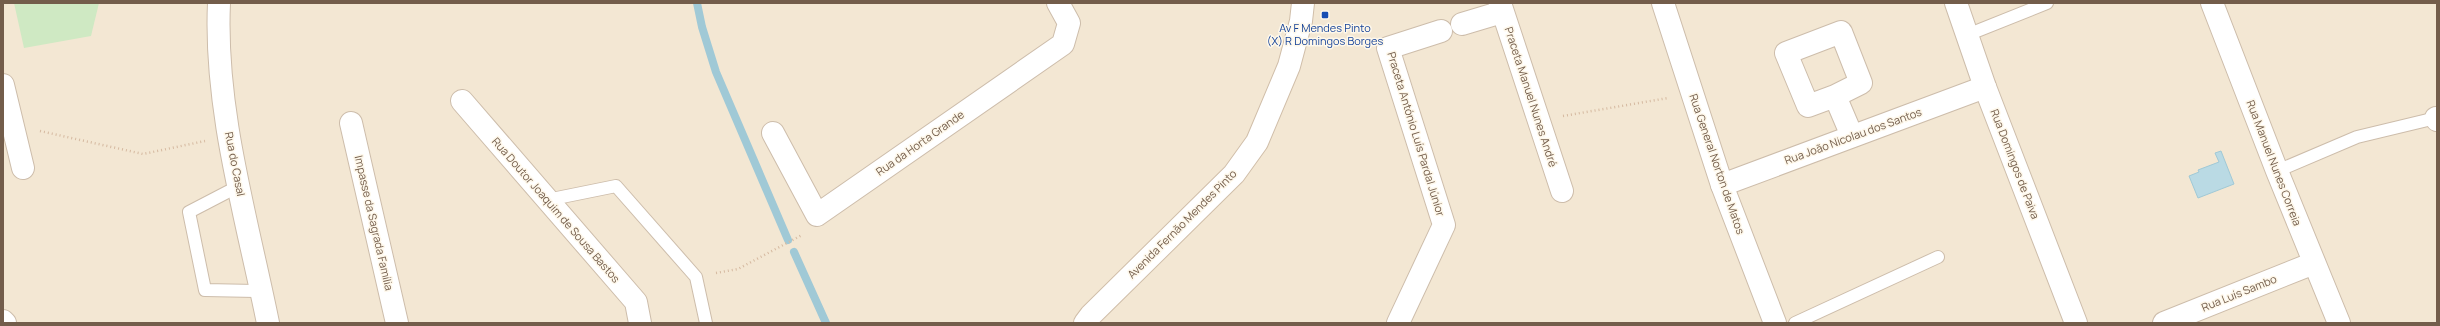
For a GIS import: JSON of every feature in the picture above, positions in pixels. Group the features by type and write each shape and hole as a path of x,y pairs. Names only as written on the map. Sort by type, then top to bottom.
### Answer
{"street":[{"name":"Rua do Casal","path":"220,3 218,36 229,136 268,323"},
{"name":"Rua da Horta Grande","path":"773,133 817,215 1063,44 1069,23 1058,3"},
{"name":"Avenida Fernão Mendes Pinto","path":"1085,323 1091,315 1234,174 1257,142 1289,66 1301,20 1303,3"},
{"name":"Rua General Norton de Matos","path":"1663,3 1722,185 1775,323"},
{"name":"Rua Domingos de Paiva","path":"1956,3 1985,86 2076,323"},
{"name":"Rua Manuel Nunes Correia","path":"2212,3 2277,171 2339,323"},
{"path":"1462,24 1501,7"},
{"name":"Praceta Manuel Nunes André","path":"1501,7 1562,191"},
{"name":"Praceta António Luís Pardal Júnior","path":"1398,323 1444,225 1388,48 1441,31"},
{"path":"3,85 23,168"},
{"name":"Rua João Nicolau dos Santos","path":"1722,185 1985,86"},
{"path":"1836,96 1852,136"},
{"name":"Rua Doutor Joaquim de Sousa Bastos","path":"462,101 636,302 640,323"},
{"name":"Impasse da Sagrada Família","path":"352,123 398,323"},
{"name":"Rua Luís Sambo","path":"2164,323 2314,263"}],"lane":[{"path":"1967,35 2047,3"},
{"path":"2277,171 2357,137 2437,119"},
{"path":"239,186 189,212 205,290 262,291"},
{"path":"548,200 616,186 696,277 706,323"},
{"path":"1795,323 1938,257"}],"path":[{"path":"1539,120 1692,93"},
{"path":"12,124 143,154 229,136"},
{"path":"738,269 802,236"}],"shaded area":[{"path":"3,3 2437,3 2437,323 3,323"}],"green space":[{"path":"14,3 99,3 91,36 24,48"}],"water":[{"path":"2221,151 2234,184 2198,198 2189,176 2199,172 2198,170 2219,162 2215,153"}],"waterway":[{"path":"697,3 702,27 716,72 788,240"},
{"path":"794,252 826,323"}],"place":[{"name":"Av F Mendes Pinto (X) R Domingos Borges","path":"1325,15"}]}
